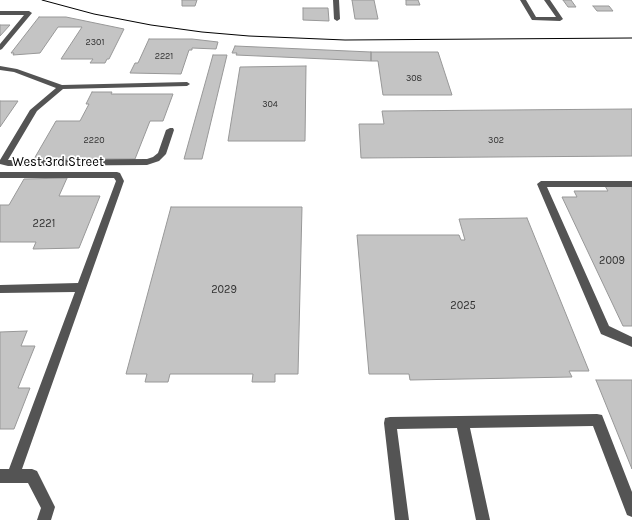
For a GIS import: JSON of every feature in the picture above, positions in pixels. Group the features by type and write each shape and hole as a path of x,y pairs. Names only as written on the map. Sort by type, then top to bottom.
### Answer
{"street":[{"path":"336,0 337,19"},
{"path":"523,0 534,19 560,18 547,0"},
{"path":"0,13 29,13 0,48"},
{"path":"0,68 15,70 61,87 187,84"},
{"path":"61,87 34,110 3,162 147,162 156,159 162,154 170,130"},
{"name":"West 3rd Street","path":"0,175 117,175 120,181 82,287"},
{"path":"632,184 541,184 605,330 632,342"},
{"path":"0,289 82,287 6,476 32,476 48,507 44,520"},
{"path":"402,520 390,424 597,420 632,510"},
{"path":"462,423 483,520"}],"building":[{"path":"182,0 197,0 195,6 182,6"},
{"path":"352,0 374,0 378,19 355,19"},
{"path":"406,0 418,0 420,5 406,5"},
{"path":"563,0 571,0 576,7 568,7"},
{"path":"593,6 609,6 613,11 597,11"},
{"path":"303,8 328,8 329,21 303,20"},
{"path":"39,17 66,17 124,29 109,59 107,59 105,63 90,63 93,59 61,59 82,27 58,27 40,53 13,55 14,53 11,53"},
{"path":"0,25 10,25 0,36"},
{"path":"149,39 192,39 218,42 216,49 192,48 192,50 189,50 181,74 130,73 135,63 138,63"},
{"path":"235,46 371,52 371,61 236,55 237,53 232,53"},
{"path":"371,52 438,52 452,95 383,95 378,61 371,61"},
{"path":"213,55 227,55 202,159 184,159"},
{"path":"306,66 305,141 228,141 240,67"},
{"path":"92,92 112,92 111,94 173,94 163,121 150,121 135,159 34,159 56,121 80,121 89,104 86,104"},
{"path":"0,101 18,101 0,127"},
{"path":"632,109 632,156 361,158 359,124 384,124 382,111"},
{"path":"67,178 59,196 100,196 79,248 33,249 36,242 0,242 0,205 9,205 24,179"},
{"path":"605,186 632,186 632,326 623,326 562,197 577,197 574,191 608,191"},
{"path":"171,207 302,207 298,374 275,374 275,382 252,382 253,374 170,374 168,382 145,382 147,374 126,374"},
{"path":"527,218 589,371 569,371 572,377 410,380 409,374 369,374 357,235 459,235 461,240 465,240 459,219"},
{"path":"27,331 21,346 35,346 18,388 30,388 14,429 0,429 0,332"},
{"path":"596,380 632,380 632,469"}],"tram line":[{"path":"42,0 94,14 151,25 202,32 249,36 345,40 632,38"}]}
